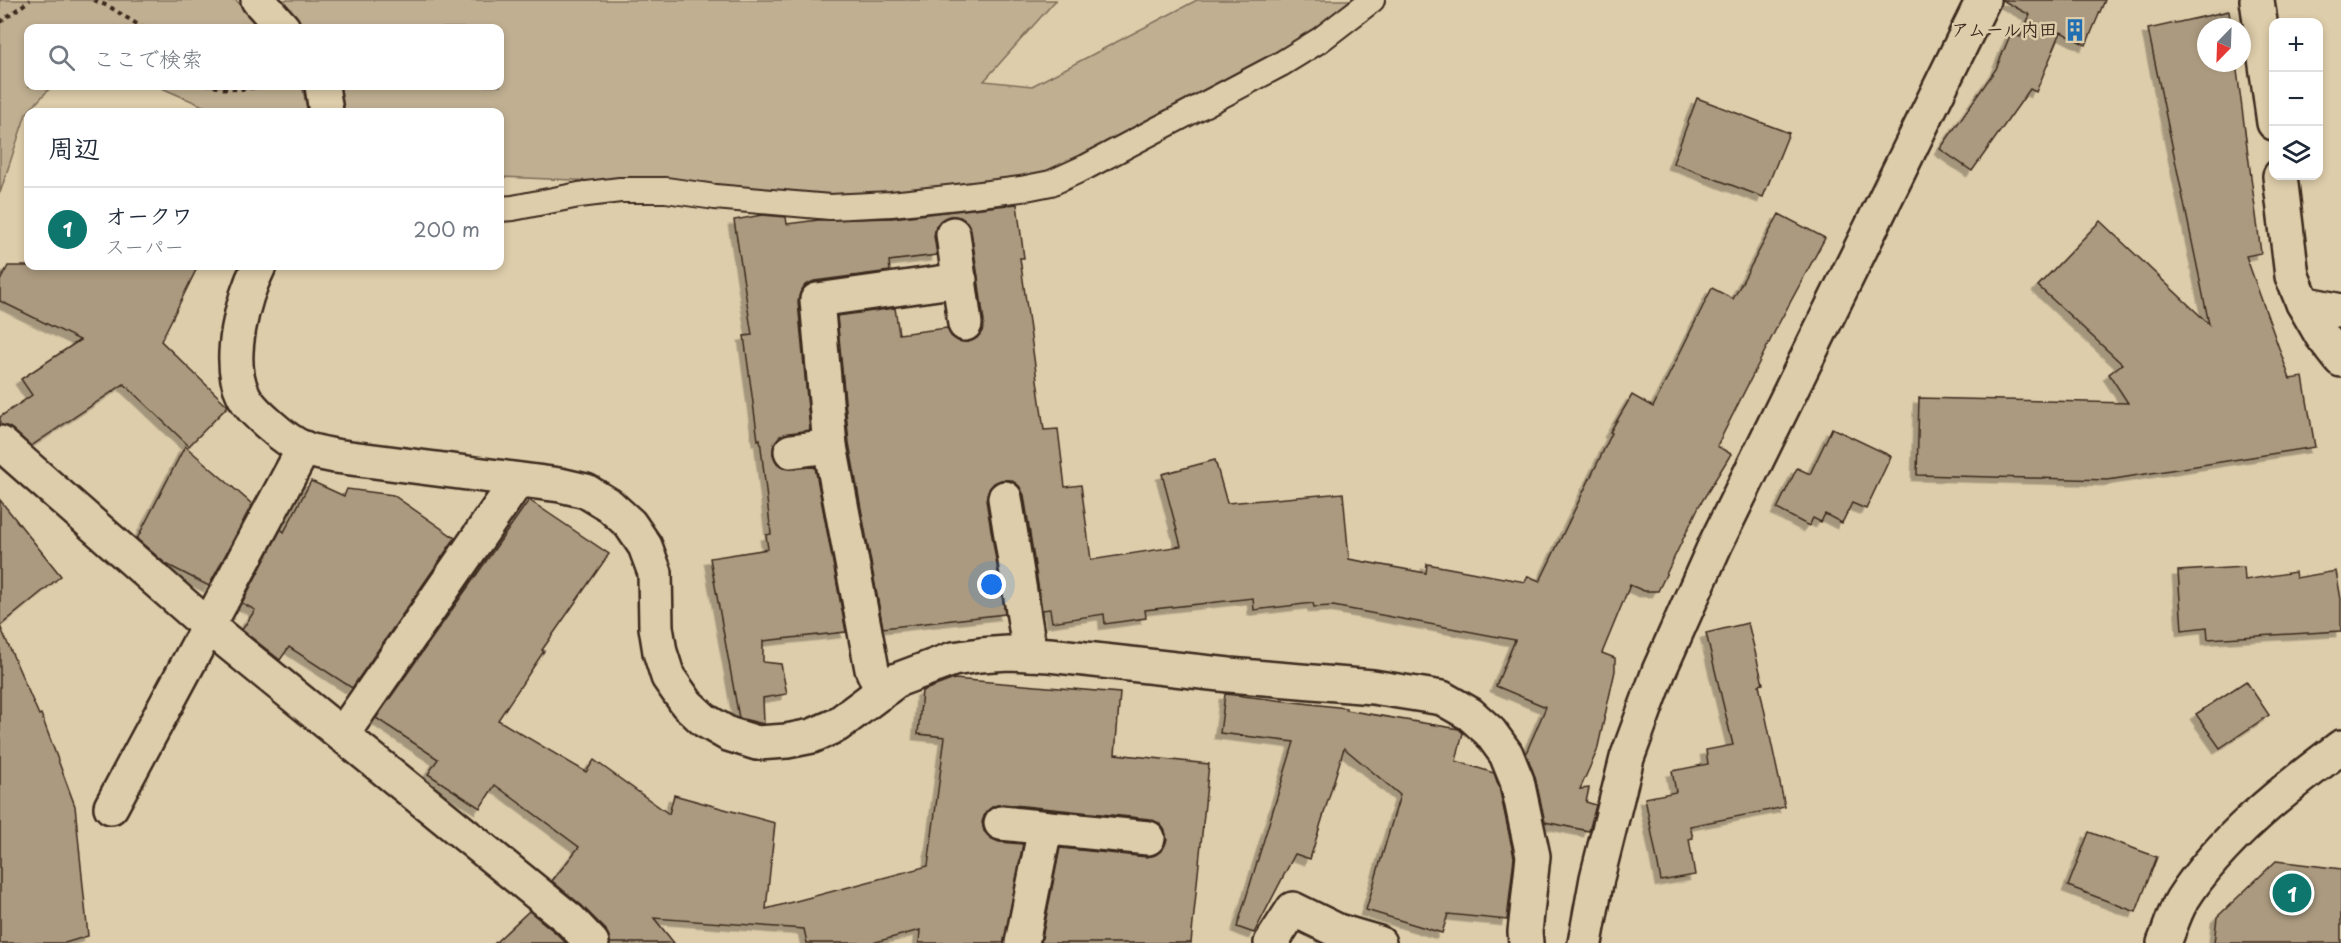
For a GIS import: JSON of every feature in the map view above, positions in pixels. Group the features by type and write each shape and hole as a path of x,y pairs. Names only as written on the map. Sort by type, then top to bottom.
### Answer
{"street":[{"path":"258,0 279,24"},
{"path":"1585,943 1597,878 1627,758 1659,671 1716,543 1983,0"},
{"path":"2257,0 2269,87"},
{"path":"323,90 325,108"},
{"path":"2280,180 2292,276 2303,303 2322,336 2341,360"},
{"path":"953,234 965,324"},
{"path":"258,270 239,325 235,360 242,393 258,415 279,433 304,448 335,456 586,491 609,504 630,524 645,546 655,573 656,627 660,652 668,677 687,704 704,720 728,734 757,743 787,741 812,736 837,725 897,680 953,659 980,655 1030,654 1229,675 1373,687 1442,698 1470,714 1490,732 1506,754 1517,781 1533,856 1525,932 1526,943"},
{"path":"882,692 872,669 830,446 817,300 960,280"},
{"path":"2303,303 2341,310"},
{"path":"0,443 208,626 569,919 592,943"},
{"path":"791,451 830,446"},
{"path":"111,807 304,448"},
{"path":"342,735 518,480"},
{"path":"1005,498 1030,654"},
{"path":"2164,943 2181,902 2211,860 2303,775 2341,747"},
{"path":"1001,823 1148,838"},
{"path":"1022,943 1045,828"},
{"path":"1271,943 1293,909 1338,931 1379,943"}],"lane":[{"path":"504,209 620,190 666,189 830,207 968,196 1051,183 1086,167 1281,64 1320,40 1372,0"}],"path":[{"path":"0,22 30,0"},
{"path":"94,0 137,24"}],"shaded area":[{"path":"0,0 236,0 257,24 24,24 24,90 48,90 32,108 24,108 24,120 0,193"},
{"path":"281,0 1056,0 984,81 1032,86 1197,0 1356,0 1249,73 1041,177 863,196 763,193 705,182 656,179 597,181 504,177 504,108 344,108 340,90 504,90 504,24 302,24"},
{"path":"166,90 303,90 307,108 208,108"}],"building":[{"path":"2002,0 2105,0 2086,45 2061,32 2036,92 2030,89 1972,171 1940,149 1996,69 2011,33 2020,37 2030,15"},
{"path":"2229,11 2230,18 2198,18"},
{"path":"2197,18 2197,72 2237,72 2261,253 2246,256 2290,379 2303,377 2315,447 2108,480 1917,475 1919,398 2128,403 2109,374 2122,364 2038,286 2100,221 2209,324 2148,29"},
{"path":"1697,98 1789,133 1763,197 1673,163"},
{"path":"1017,204 1024,258 1020,258 1044,430 1058,429 1065,487 1081,485 1091,560 1181,546 1162,474 1215,460 1227,503 1343,493 1349,559 1426,573 1427,564 1525,582 1528,576 1540,581 1612,433 1610,432 1632,395 1653,407 1712,288 1733,299 1779,214 1825,238 1717,446 1731,454 1699,506 1658,591 1644,591 1630,585 1602,653 1615,658 1615,671 1597,751 1580,789 1589,788 1586,802 1596,805 1589,831 1545,822 1535,777 1526,753 1546,707 1496,686 1515,640 1333,606 1314,607 1313,603 1254,610 1253,598 1145,610 1146,618 1105,624 1104,614 1052,622 1050,609 1042,610 1024,495 1019,486 1011,480 994,483 988,491 986,500 1005,614 883,628 849,443 837,316 895,308 899,334 947,328 951,336 958,341 968,342 977,338 984,322 978,277 971,231 967,222 960,217 950,216 941,220 936,226 934,236 937,255 889,261 890,271 814,281 805,285 800,293 798,302 810,430 780,436 774,444 773,454 777,463 784,468 815,467 846,632 763,641 763,662 781,664 787,694 763,698 764,724 739,718 710,558 768,549 766,535 771,534 760,439 758,440 744,336 752,335 734,220 762,215 786,217 787,224 818,220 892,218"},
{"path":"8,266 24,266 24,270 196,270 161,341 228,406 189,446 124,384 31,446 12,429 0,425 0,417 32,395 21,379 80,340 0,301 0,281"},
{"path":"1832,428 1891,456 1866,509 1852,503 1842,523 1825,514 1821,522 1813,518 1809,526 1777,509 1797,468 1810,474"},
{"path":"185,446 252,504 209,586 166,564 137,539"},
{"path":"311,481 344,496 347,489 393,495 455,538 352,688 289,647 280,660 242,630 255,610 242,603 281,529 284,532"},
{"path":"0,500 61,576 0,626"},
{"path":"529,500 609,554 542,650 544,651 498,720 586,772 594,760 669,814 674,795 775,823 766,909 928,866 945,737 918,734 922,691 954,679 1120,693 1115,754 1209,764 1191,943 1041,943 1060,848 1147,857 1163,849 1167,840 1165,831 1159,823 1150,819 1003,804 994,806 986,812 982,822 984,831 991,838 999,842 1023,844 1004,943 919,943 920,930 872,943 807,943 804,929 654,918 674,943 610,943 606,930 552,881 579,847 495,785 480,808 428,774 438,759 376,718"},
{"path":"2244,567 2245,580 2295,572 2296,578 2336,571 2341,599 2341,631 2208,639 2207,627 2182,630 2178,571"},
{"path":"1748,623 1763,684 1759,685 1785,807 1690,826 1693,838 1689,839 1695,875 1661,881 1645,798 1676,792 1672,771 1708,764 1706,750 1733,745 1706,633"},
{"path":"0,626 39,715 41,714 75,806 88,936 65,943 0,943"},
{"path":"2246,681 2269,715 2220,748 2196,714"},
{"path":"1225,694 1346,708 1346,710 1459,729 1463,733 1456,761 1494,773 1499,787 1514,857 1507,920 1448,914 1442,933 1366,910 1400,795 1344,748 1310,859 1295,854 1254,933 1237,927 1294,742 1220,733"},
{"path":"2089,832 2157,857 2136,912 2068,886"},
{"path":"2276,861 2341,869 2341,943 2214,943 2217,917"},
{"path":"529,911 556,933 566,943 495,943"}],"place":[{"name":"アムール内田","path":"2075,30"},
{"name":"オークワ","path":"2292,893"}]}
